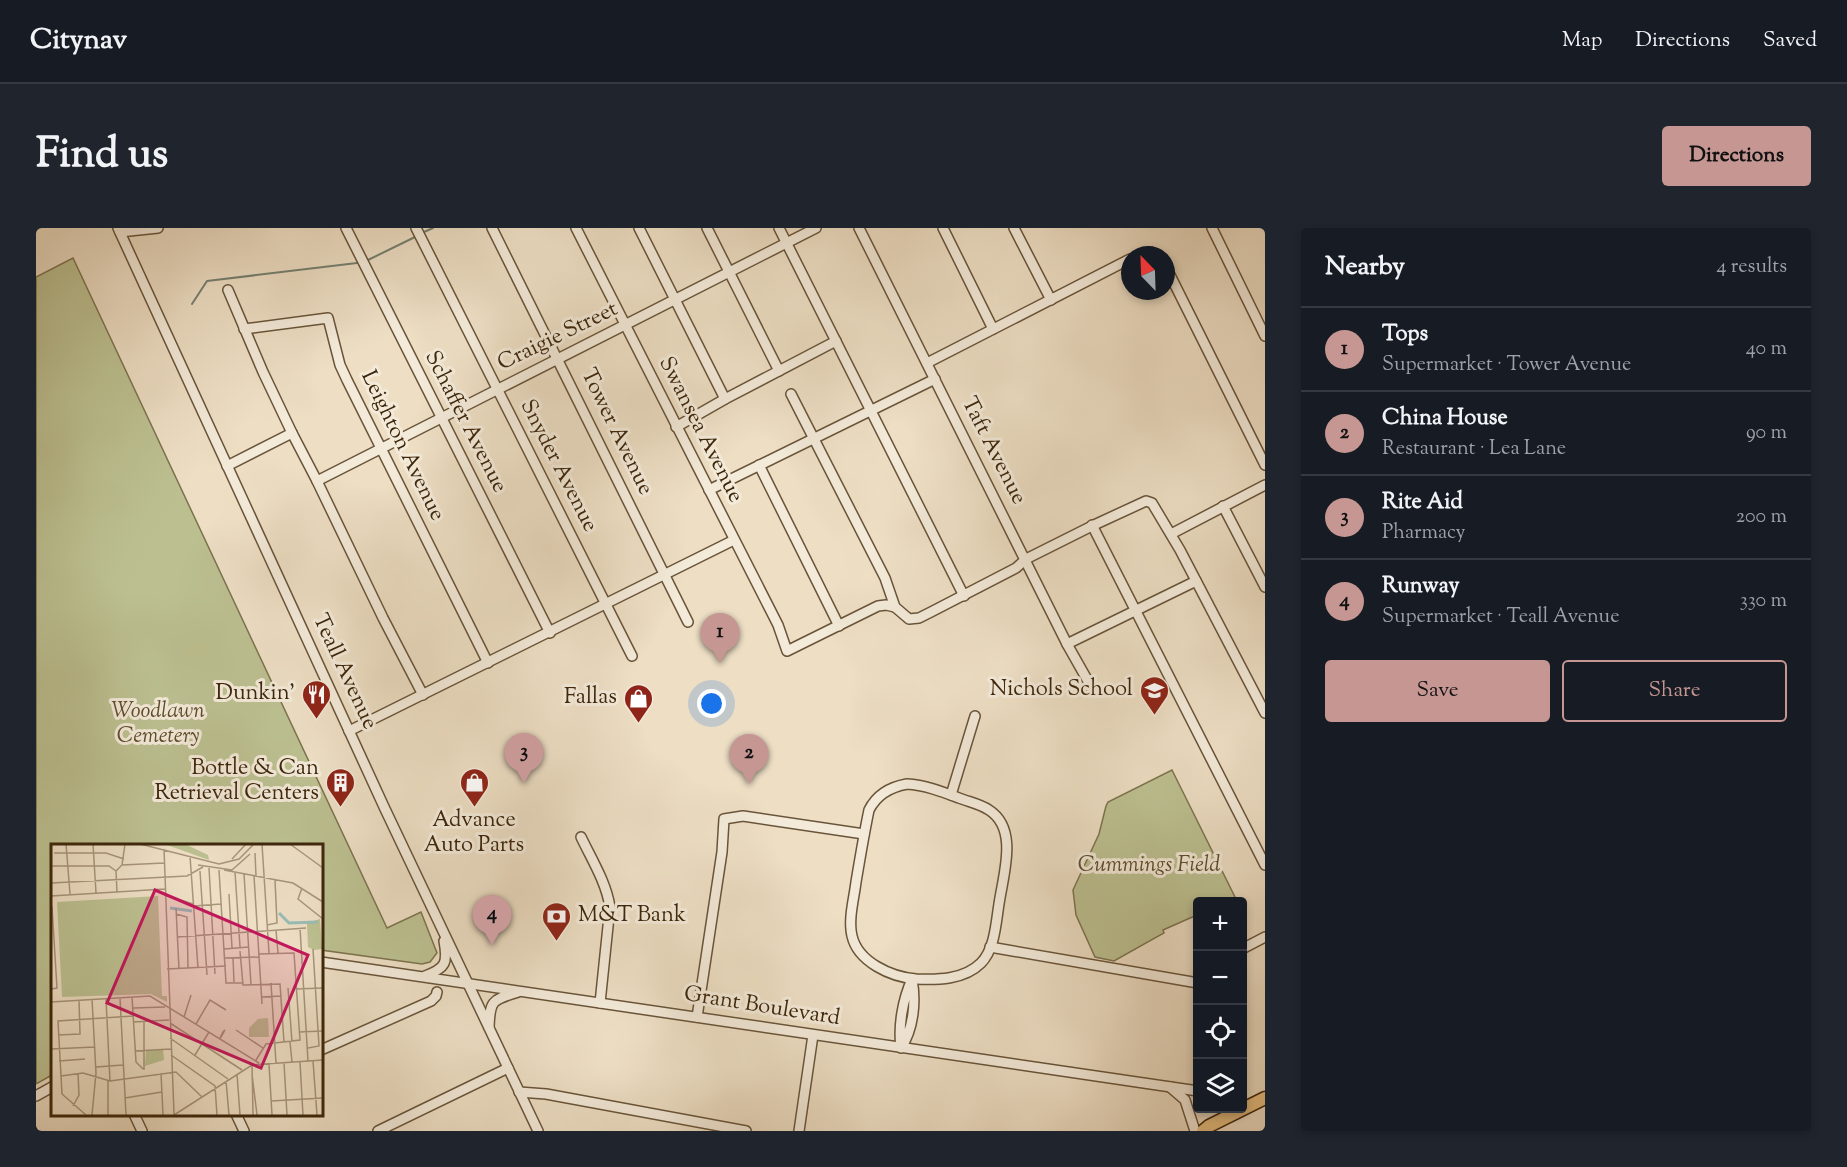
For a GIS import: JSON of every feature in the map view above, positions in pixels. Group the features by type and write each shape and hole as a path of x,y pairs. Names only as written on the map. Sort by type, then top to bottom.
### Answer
{"main road":[{"path":"1247,1102 1265,1098"},
{"path":"1203,1131 1230,1113"}],"street":[{"path":"119,230 158,228"},
{"name":"Schaffer Avenue","path":"346,228 550,633"},
{"name":"Snyder Avenue","path":"416,228 632,656"},
{"name":"Tower Avenue","path":"492,228 688,622"},
{"name":"Swansea Avenue","path":"576,228 777,625 787,651 839,626"},
{"path":"639,228 725,399"},
{"path":"707,228 779,371"},
{"path":"779,228 964,596"},
{"name":"Craigie Street","path":"317,481 816,228"},
{"name":"Taft Avenue","path":"859,228 1067,644 1093,690"},
{"path":"943,228 993,329"},
{"path":"1014,228 1051,300"},
{"path":"1212,228 1265,336"},
{"name":"Teall Avenue","path":"119,230 349,731 538,1131"},
{"path":"927,363 1121,264"},
{"path":"1175,285 1265,465"},
{"path":"228,290 262,372 423,695"},
{"name":"Leighton Avenue","path":"244,329 328,318 340,365 488,663"},
{"path":"676,427 836,341"},
{"path":"709,490 935,379"},
{"path":"791,394 885,578 895,607"},
{"path":"227,466 292,433"},
{"path":"759,465 839,626 878,606 886,605 895,607 909,619 919,618 987,584 1016,568 1026,559 1092,525 1144,501 1152,503 1171,534 1264,710"},
{"path":"1171,534 1265,485"},
{"path":"1223,506 1265,587"},
{"path":"1092,525 1265,865"},
{"path":"349,731 734,540"},
{"path":"1067,644 1196,581"},
{"path":"951,795 975,716"},
{"path":"907,784 916,784 951,795 989,810 1000,822 1006,837 1000,893 990,947 981,963 957,976 940,979 912,979 895,975 871,963 859,951 852,935 852,906 869,810 882,793 907,784"},
{"path":"697,1017 722,852 724,819 743,816 864,834"},
{"path":"581,837 604,882 610,907 600,1003"},
{"path":"423,976 440,970 444,965 446,955 442,930"},
{"path":"1247,946 1265,937"},
{"path":"990,947 1193,982"},
{"name":"Grant Boulevard","path":"322,962 1193,1090"},
{"path":"901,1048 909,1037 915,996 912,979"},
{"path":"322,1050 431,1001 437,992"},
{"path":"489,1029 489,1015 494,1002 522,992"},
{"path":"799,1131 813,1035"},
{"path":"378,1131 508,1068"},
{"path":"1170,1087 1185,1100 1195,1131"},
{"path":"36,1096 51,1088"},
{"path":"519,1092 546,1094 746,1131"},
{"path":"1190,1111 1193,1102"},
{"path":"135,1116 142,1131"},
{"path":"237,1116 244,1131"}],"green space":[{"name":"Woodlawn Cemetery","path":"73,258 387,928 421,912 437,953 430,962 422,964 322,950 322,844 51,844 51,1076 36,1084 36,277"},
{"name":"Cummings Field","path":"1172,770 1235,897 1193,897 1193,917 1163,930 1164,933 1114,961 1095,957 1076,915 1073,890 1099,834 1108,802"}],"waterway":[{"path":"424,232 433,228"},
{"path":"368,260 415,237"},
{"path":"192,304 207,281 357,263"}],"place":[{"name":"Tops","path":"720,663"},
{"name":"Nichols School","path":"1154,716"},
{"name":"Dunkin'","path":"316,720"},
{"name":"Fallas","path":"638,724"},
{"name":"Rite Aid","path":"524,783"},
{"name":"China House","path":"749,784"},
{"name":"Bottle & Can Retrieval Centers","path":"340,808"},
{"name":"Advance Auto Parts","path":"474,808"},
{"name":"M&T Bank","path":"557,942"},
{"name":"Runway","path":"492,945"}]}
